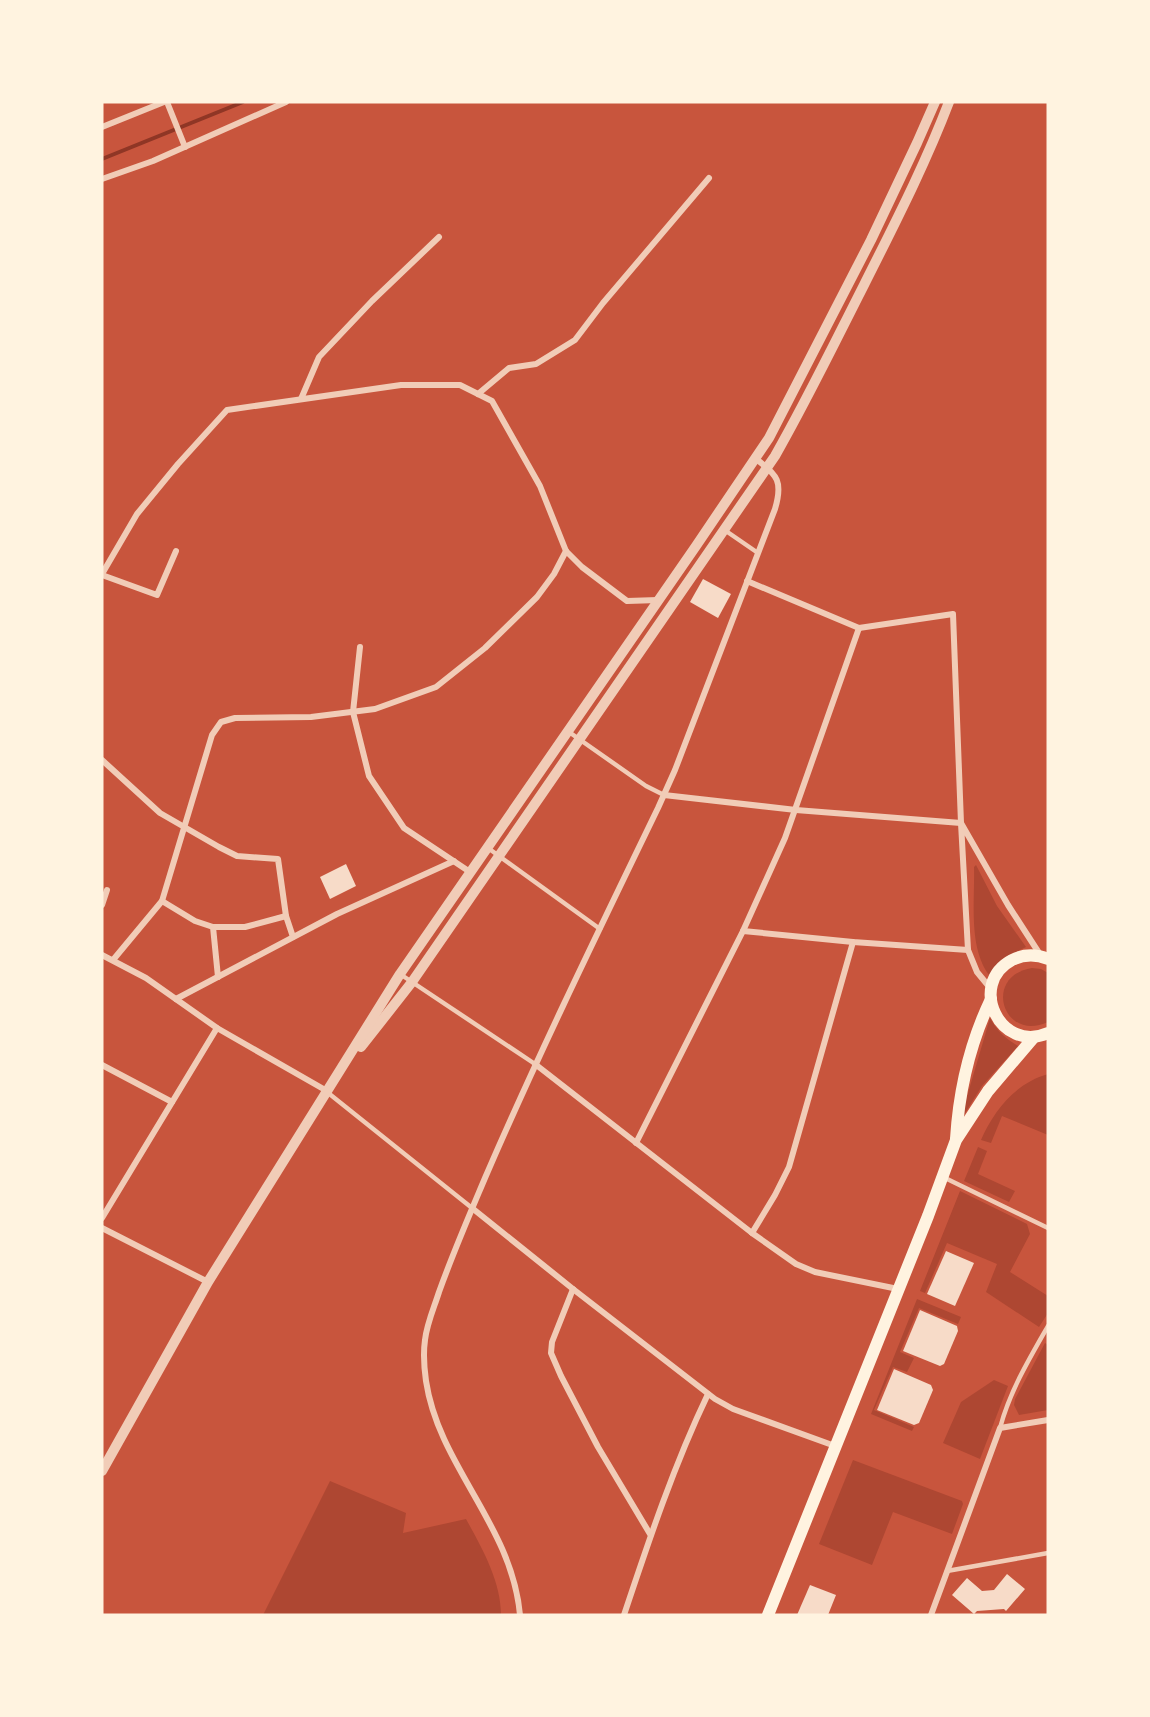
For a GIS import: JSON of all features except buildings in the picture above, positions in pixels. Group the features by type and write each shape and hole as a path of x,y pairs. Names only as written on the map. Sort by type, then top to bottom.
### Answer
{"main road":[{"path":"768,1615 943,1177 956,1140 961,1095 969,1058 993,983 998,972 1018,957 1029,955 1046,958"},
{"path":"991,994 992,1007 1003,1026 1023,1036 1043,1036"},
{"path":"956,1140 988,1091 1043,1036"}],"street":[{"path":"102,178 153,161 286,102"},
{"path":"102,1472 208,1282 400,974 756,459 852,279 935,102"},
{"path":"345,1065 412,982 768,468 795,422 883,247 927,155 949,102"},
{"path":"102,127 166,103 185,147"},
{"path":"478,394 509,368 536,364 575,340 603,303 709,178"},
{"path":"301,399 319,357 372,301 439,237"},
{"path":"176,551 158,595 102,574 137,514 227,410 401,385 460,385 492,401 540,486 566,552 627,601 659,600"},
{"path":"520,1615 514,1580 502,1548 436,1420 428,1392 423,1359 425,1338 472,1208 535,1064 664,795 775,509 779,494 777,479 756,459"},
{"path":"113,960 162,901 212,735 221,722 235,718 311,717 375,709 436,687 485,648 537,597 554,574 566,552"},
{"path":"747,581 859,628 953,614 968,950 977,972 991,994"},
{"path":"636,1143 743,931 785,838 859,628"},
{"path":"360,647 353,712 369,776 404,828 470,872"},
{"path":"102,760 160,813 219,847 237,856 278,859 286,916 293,937"},
{"path":"664,795 796,810 961,823"},
{"path":"961,823 1003,897 1046,958"},
{"path":"176,999 337,915 454,861"},
{"path":"102,905 107,890"},
{"path":"162,901 195,921 213,927 245,927 286,916"},
{"path":"213,927 218,977"},
{"path":"743,931 968,950"},
{"path":"752,1233 789,1167 854,942"},
{"path":"102,955 146,978 217,1028 327,1092"},
{"path":"102,1218 217,1028"},
{"path":"535,1064 786,1257 806,1268 825,1274 899,1290"},
{"path":"102,1065 172,1102"},
{"path":"472,1208 708,1394 734,1409 835,1446"},
{"path":"102,1228 208,1282"},
{"path":"573,1289 552,1342 552,1358 598,1447 650,1534"},
{"path":"624,1615 650,1534 684,1445 708,1394"},
{"path":"931,1615 1000,1428 1048,1420"}],"lane":[{"path":"725,530 758,553"},
{"path":"568,731 646,786 664,795"},
{"path":"487,848 600,929"},
{"path":"400,974 535,1064"},
{"path":"327,1092 472,1208"},
{"path":"943,1177 1048,1228"},
{"path":"1000,1428 1014,1386 1048,1326"},
{"path":"947,1571 1048,1553"}],"shaded area":[{"path":"976,865 997,906 1026,947 1004,958 989,975 982,964 975,937 974,867"},
{"path":"1032,968 1048,973 1048,1022 1032,1026 1019,1024 1010,1016 1004,1006 1003,994 1007,983 1016,973"},
{"path":"990,1018 1002,1034 1018,1046 982,1086 962,1118 961,1117"},
{"path":"1048,1074 1048,1135 1002,1116 991,1143 981,1140 992,1118 1007,1099 1026,1084"},
{"path":"978,1147 987,1151 978,1174 1015,1191 1009,1202 964,1181"},
{"path":"960,1191 1027,1224 1030,1234 1010,1272 1048,1296 1048,1313 1039,1327 986,1292 997,1264 947,1243 925,1293 920,1291"},
{"path":"917,1299 961,1317 958,1324 919,1308 900,1352 914,1358 907,1372 893,1367 874,1410 914,1427 912,1431 871,1414"},
{"path":"1045,1343 1048,1345 1048,1410 1019,1415 1014,1405 1015,1399"},
{"path":"994,1380 1008,1386 980,1459 943,1443 961,1402"},
{"path":"853,1460 962,1501 963,1504 952,1534 893,1512 872,1565 819,1544"},
{"path":"330,1481 406,1513 403,1533 466,1519 494,1577 501,1615 263,1615"}],"waterway":[{"path":"102,159 243,102"}]}
